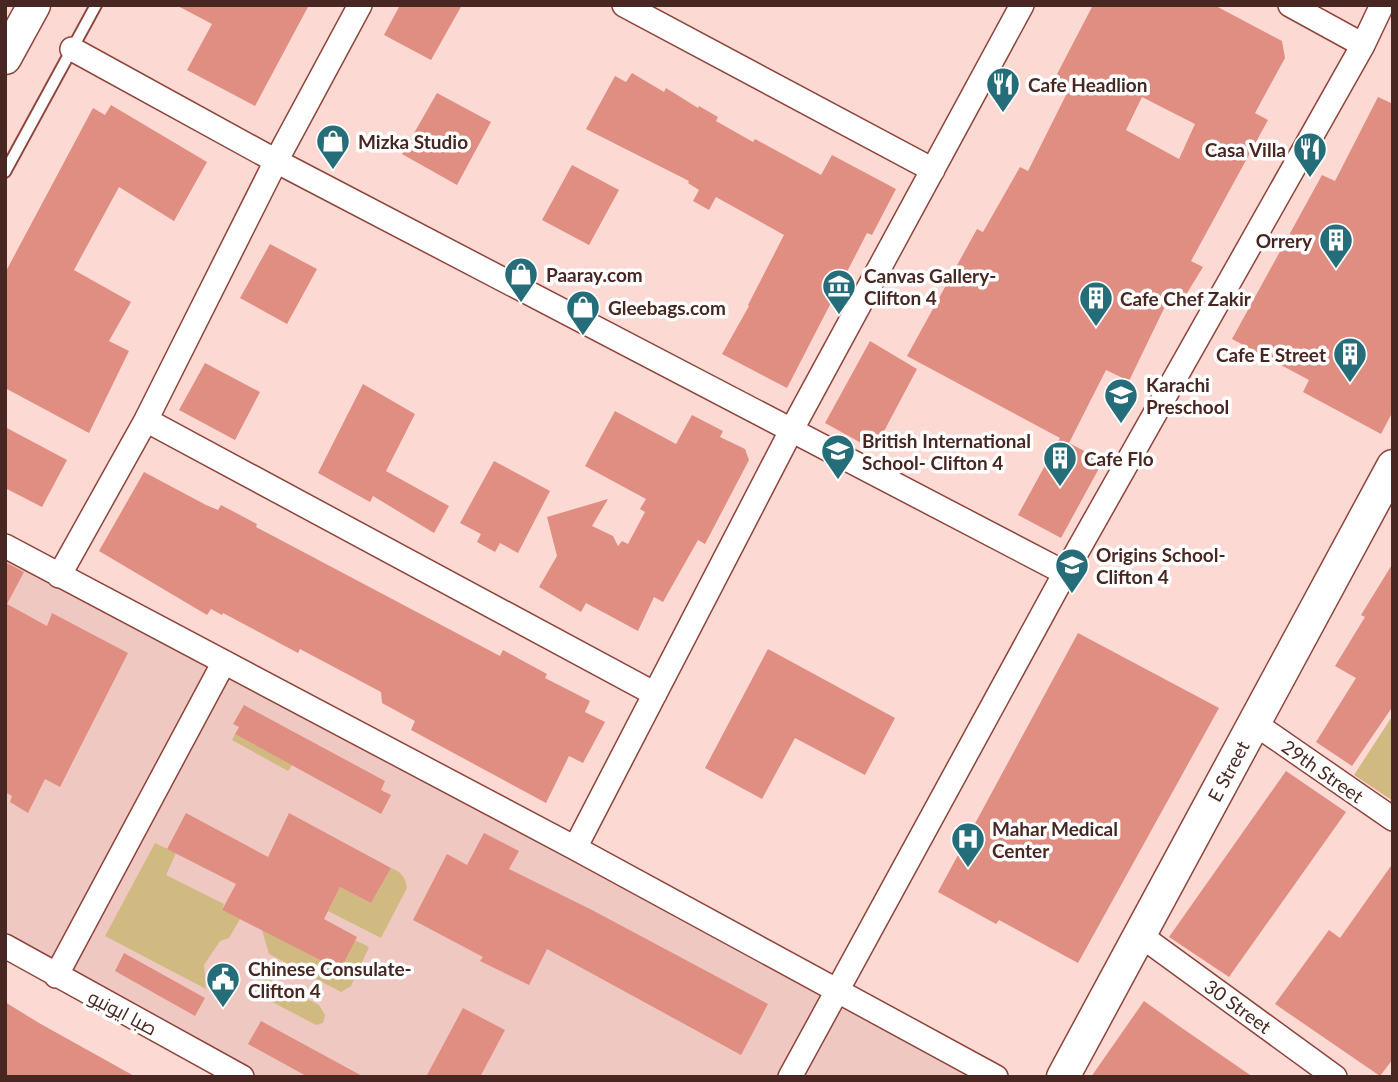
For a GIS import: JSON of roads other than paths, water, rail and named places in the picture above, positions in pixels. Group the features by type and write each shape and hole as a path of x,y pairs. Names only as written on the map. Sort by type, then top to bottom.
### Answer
{"main road":[{"path":"5,58 34,5"},
{"name":"E Street","path":"1063,1077 1393,466"}],"street":[{"path":"59,576 146,420 276,161 360,5"},
{"path":"624,5 933,170"},
{"path":"575,848 791,431 1022,5"},
{"path":"1290,5 1363,45"},
{"path":"790,1077 1065,573 1363,45 1382,5"},
{"path":"72,49 276,161 1065,573"},
{"path":"146,420 655,694"},
{"path":"5,546 575,848 996,1077"},
{"path":"55,976 224,662"},
{"name":"29th Street","path":"1254,723 1393,819"},
{"name":"30 Street","path":"1140,935 1335,1077"},
{"name":"صبا ایونیو","path":"5,946 242,1077"}],"lane":[{"path":"5,172 96,5"}],"place":[{"name":"Cafe Headlion","path":"1003,114"},
{"name":"Mizka Studio","path":"333,171"},
{"name":"Casa Villa","path":"1310,179"},
{"name":"Orrery","path":"1336,270"},
{"name":"Paaray.com","path":"521,304"},
{"name":"Canvas Gallery- Clifton 4","path":"839,316"},
{"name":"Cafe Chef Zakir","path":"1096,328"},
{"name":"Gleebags.com","path":"583,337"},
{"name":"Cafe E Street","path":"1350,384"},
{"name":"Karachi Preschool","path":"1121,425"},
{"name":"British International School- Clifton 4","path":"838,481"},
{"name":"Cafe Flo","path":"1060,488"},
{"name":"Origins School- Clifton 4","path":"1072,595"},
{"name":"Mahar Medical Center","path":"968,869"},
{"name":"Chinese Consulate- Clifton 4","path":"223,1009"}]}
